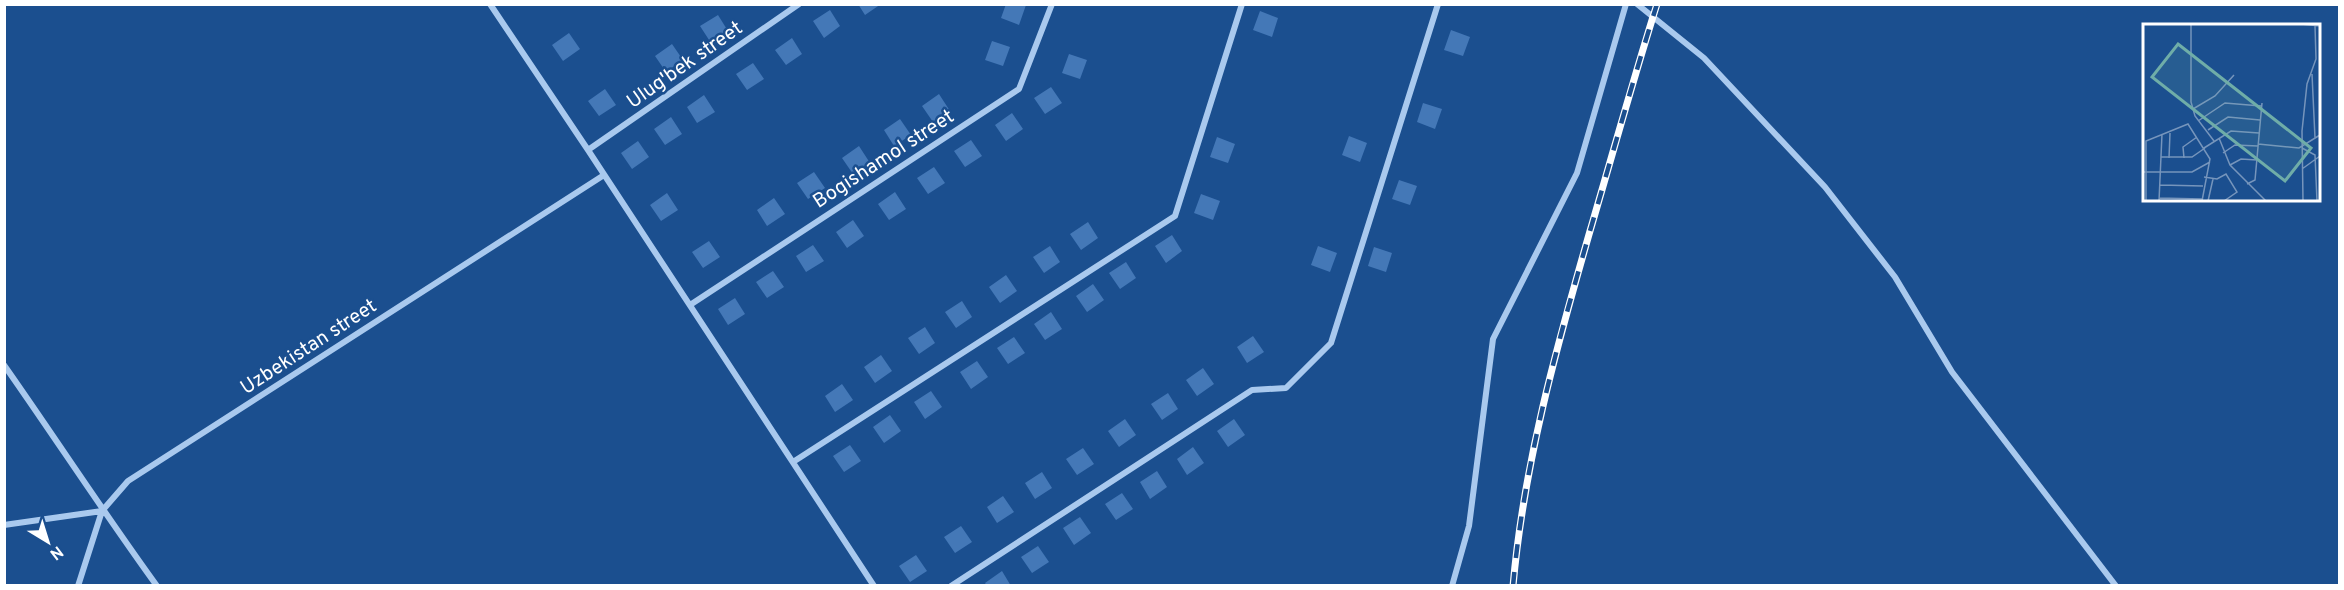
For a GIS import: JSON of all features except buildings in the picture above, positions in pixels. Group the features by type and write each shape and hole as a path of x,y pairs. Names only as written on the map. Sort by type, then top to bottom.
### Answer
{"street":[{"path":"490,4 874,585"},
{"name":"Ulug'bek street","path":"588,150 799,4"},
{"name":"Bogishamol street","path":"690,305 1018,89 1052,4"},
{"path":"793,462 1175,216 1242,4"},
{"path":"951,585 1252,390 1286,388 1331,343 1438,4"},
{"path":"1452,585 1469,526 1493,339 1577,173 1626,4"},
{"path":"1637,4 1704,58 1825,187 1895,277 1952,372 2116,585"},
{"name":"Uzbekistan street","path":"78,585 102,511 128,481 604,174"},
{"path":"4,365 90,487 102,511 158,585"},
{"path":"4,525 102,511"}],"railway":[{"path":"1513,586 1525,495 1543,407 1565,319 1657,4"}]}
